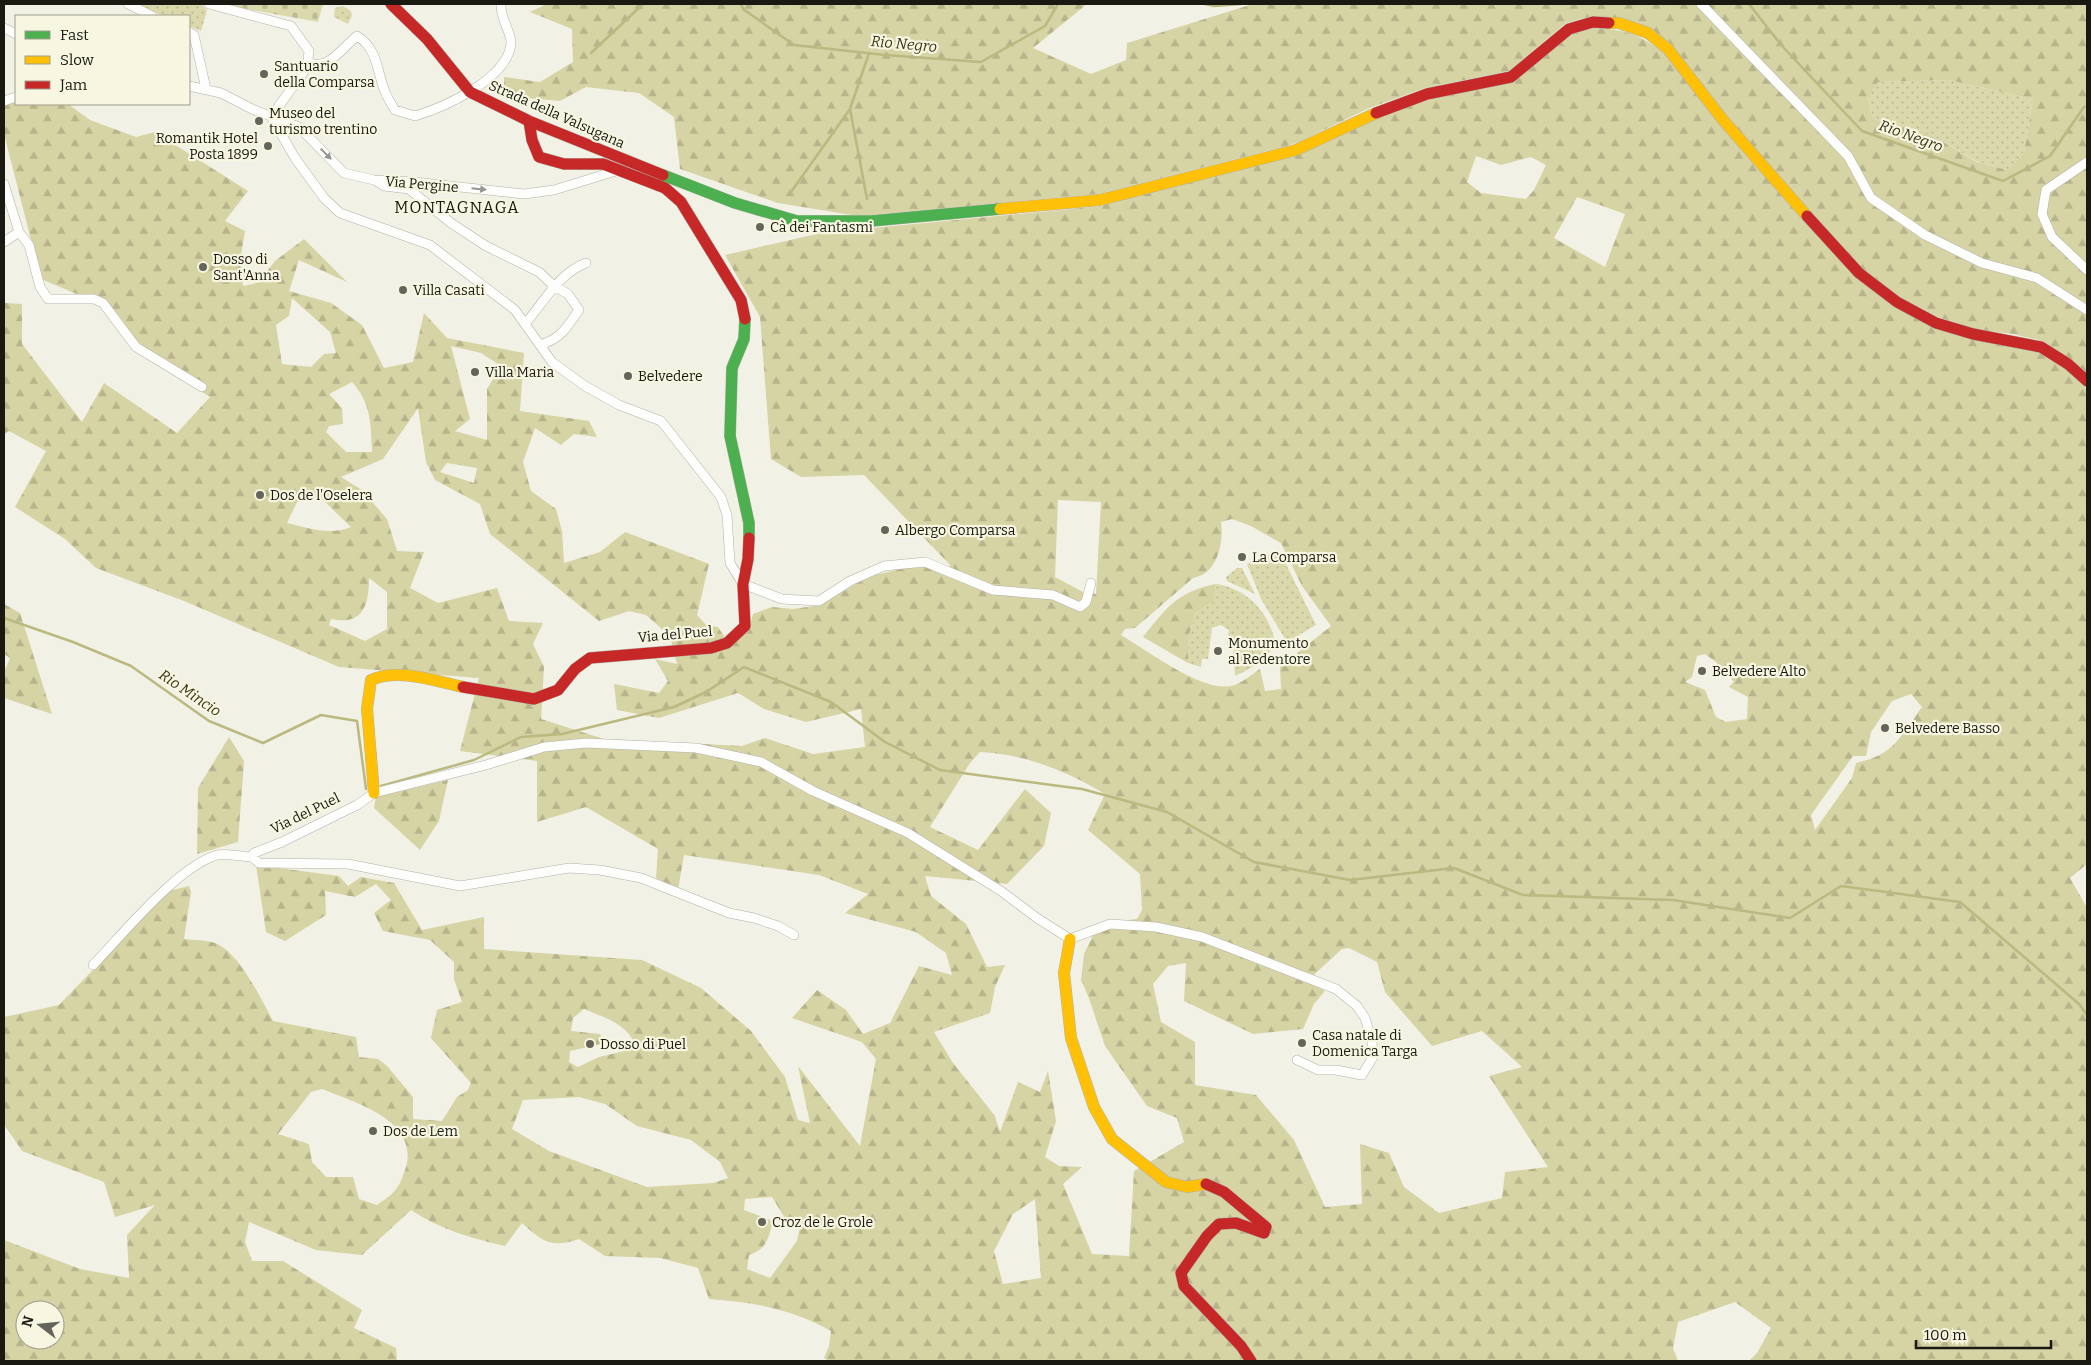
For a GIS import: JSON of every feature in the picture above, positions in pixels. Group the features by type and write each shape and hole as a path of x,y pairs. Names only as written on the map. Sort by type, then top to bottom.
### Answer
{"main road":[{"name":"Strada della Valsugana","path":"391,4 427,38 470,92 529,121 631,163 736,203 796,221 871,221 1100,200 1296,150 1369,115 1426,94 1511,77 1569,29 1593,22 1619,23 1648,33 1668,49 1742,142 1859,273 1897,302 1936,323 1973,334 2041,347 2068,364 2087,381"},
{"path":"529,121 532,140 539,157 564,164 603,164 665,188 681,202 741,300 746,316 744,339 732,368 730,436 749,523 748,559 743,584"},
{"name":"Via del Puel","path":"374,793 374,780 366,727 366,699 371,680 382,675 411,676 520,698 548,696 558,690 575,669 590,658 711,648 727,643 745,626 743,584"},
{"path":"1070,939 1064,973 1071,1038 1094,1107 1112,1139 1166,1182 1187,1187 1209,1184 1224,1192 1266,1227 1264,1234 1236,1223 1219,1224 1207,1236 1181,1273 1184,1286 1241,1346 1251,1361"}],"street":[{"path":"128,4 150,15"},
{"path":"209,4 291,26 309,51 309,62 271,118 295,158 324,198 340,213 430,244 515,310 552,362 585,386 619,404 662,421 721,497 727,515 730,563 743,584 782,599 819,601 850,581 884,566 925,562 993,590 1053,595 1080,607 1086,602 1091,583"},
{"path":"309,62 315,66 323,65 357,36 373,52 378,64 384,91 395,110 416,116 470,92 489,79 506,59 511,43 500,12 501,4"},
{"path":"1702,4 1848,156 1871,198 1925,235 1982,263 2037,278 2087,310"},
{"path":"190,33 194,35 206,90"},
{"name":"Via Pergine","path":"190,86 221,93 271,118 299,127 344,173 374,180 414,182 524,194 554,190 619,170"},
{"path":"2087,162 2046,190 2042,214 2052,237 2087,270"},
{"path":"374,180 384,186 409,189 452,223 486,246 539,272 554,286 568,294 579,310 563,333 554,340 540,345"},
{"path":"4,184 19,232 29,245 40,287 48,300 94,299 103,303 136,347 202,388"},
{"path":"4,242 19,232"},
{"path":"525,324 541,306 554,286 576,266 586,263"},
{"path":"374,793 486,765 544,747 586,743 696,748 761,762 813,791 908,833 1001,891 1037,918 1070,939 1110,924 1156,926 1202,937 1324,984 1347,996 1365,1018 1374,1049 1373,1058 1362,1075 1336,1070 1318,1070 1297,1060"},
{"name":"Via del Puel","path":"252,858 254,853 282,842 357,805 374,793"},
{"path":"93,965 160,896 196,864 219,855 252,858 259,863 348,864 460,886 569,868 600,870 641,878 729,913 754,918 778,926 794,935"}],"green space":[{"path":"135,4 201,4 207,10 201,31 190,26 190,15 162,15"},
{"path":"219,4 323,4 318,22"},
{"path":"547,4 1087,4 1033,48 1091,74 1126,60 1127,43 1253,4 2087,4 2087,373 2043,341 2013,334 1974,329 1938,317 1900,297 1863,269 1783,181 1727,116 1672,45 1592,16 1566,23 1509,71 1425,88 1367,109 1295,144 1099,194 858,216 778,203 680,169 674,117 639,93 586,87 560,101 504,96 504,77 540,82 573,62 572,29 530,12","holes":["1949,80 2033,99 2024,152 2008,170 1977,162 1926,132 1873,119 1868,97 1878,82"]},
{"path":"343,6 351,11 352,16 348,24 334,17 335,8"},
{"path":"1594,28 1623,31 1639,37 1664,53 1894,307 2038,352 2064,368 2087,389 2087,864 2070,878 2087,908 2087,1361 1749,1361 1757,1353 1771,1328 1735,1302 1678,1322 1673,1348 1678,1361 829,1361 824,1358 829,1346 831,1331 802,1317 772,1308 741,1302 709,1299 698,1268 660,1258 605,1256 579,1239 561,1243 548,1242 541,1239 522,1223 505,1246 457,1232 434,1223 411,1210 362,1255 316,1250 249,1222 245,1242 252,1261 283,1261 362,1310 354,1328 396,1348 397,1361 4,1361 4,1240 80,1269 129,1278 127,1235 155,1205 115,1217 104,1182 22,1151 4,1124 4,1017 59,1005 169,891 189,886 191,892 184,939 215,943 224,948 241,966 273,1021 356,1037 359,1057 378,1059 387,1066 413,1097 413,1119 442,1121 457,1097 468,1090 471,1083 431,1038 437,1010 462,1002 454,979 454,962 430,940 383,931 374,913 391,900 376,884 355,897 325,891 326,915 285,941 266,932 256,865 339,876 348,886 361,877 394,883 422,930 484,917 484,949 642,960 701,988 751,1031 785,1077 798,1120 810,1123 798,1066 860,1146 876,1059 862,1042 792,1018 817,990 846,1010 863,1034 890,1023 919,966 952,975 946,953 916,932 845,913 868,894 819,875 684,855 678,890 656,878 658,849 586,807 537,822 537,761 460,751 479,678 339,667 184,601 96,568 65,539 15,507 46,451 9,431 4,434 5,303 22,304 22,344 82,422 104,383 177,433 210,397 134,349 98,303 41,279 4,134 4,102 15,102 15,105 69,105 90,120 136,137 155,132 248,191 225,221 245,231 240,261 243,286 258,283 275,261 304,239 347,282 299,260 289,291 331,303 362,325 384,368 413,362 424,313 447,338 524,353 520,411 589,421 597,437 574,434 561,445 535,428 523,462 531,491 556,509 562,531 564,563 600,552 625,532 709,564 697,615 707,626 718,627 729,644 748,632 753,614 772,607 793,609 821,605 867,577 904,568 951,566 864,475 801,477 771,459 760,317 725,255 821,233 1101,206 1428,100 1514,82 1571,34","holes":["1476,156 1501,165 1531,157 1546,165 1534,190 1526,199 1481,193 1467,182","1577,197 1625,214 1605,267 1554,238","292,298 330,332 336,353 324,354 311,367 282,364 276,325 289,316","451,346 481,353 501,366 487,389 487,440 455,431 470,419","352,382 358,390 369,414 372,452 346,452 326,432 329,426 343,424 342,408 329,394","418,408 426,462 435,480 480,504 490,534 599,621 629,611 646,615 670,636 677,664 655,659 668,681 659,693 614,684 617,710 659,718 738,693 764,709 806,722 861,709 865,747 813,754 765,738 742,746 604,739 541,719 544,667 533,644 543,623 509,621 497,588 438,603 410,588 424,552 397,551 387,519 362,490 341,477 383,459","447,463 477,468 474,483 440,472","323,500 351,527 343,530 327,531 287,523 297,502","1058,500 1101,502 1096,594 1083,592 1055,577","1232,519 1251,526 1281,543 1302,586 1331,626 1280,667 1281,689 1265,691 1260,669 1235,685 1219,686 1205,683 1174,668 1121,635 1125,629 1135,628 1193,578 1208,571 1217,557 1222,531 1221,522","369,578 387,592 387,629 365,641 329,625 331,619 342,620 357,616 365,605","1705,654 1716,662 1734,682 1729,687 1748,697 1747,719 1726,722 1716,717 1705,690 1685,682 1692,677 1697,656","1911,694 1922,707 1902,735 1888,749 1880,755 1856,763 1852,778 1815,830 1811,815 1853,756 1866,756 1871,732 1892,701","980,752 1013,756 1045,765 1076,778 1105,794 1088,830 1140,874 1142,910 1137,919 1099,923 1084,954 1081,980 1105,1046 1147,1106 1177,1118 1184,1142 1134,1171 1129,1256 1092,1254 1063,1184 1082,1167 1059,1166 1045,1157 1056,1121 1048,1071 1040,1092 1018,1082 1000,1132 995,1116 953,1063 934,1032 990,1013 995,987 1005,965 987,967 966,924 931,896 925,876 1007,884 1044,846 1051,813 1025,789 978,850 930,827 970,763","1349,948 1377,962 1385,992 1432,1046 1482,1031 1522,1067 1489,1076 1548,1167 1505,1172 1502,1198 1439,1213 1404,1187 1389,1153 1360,1144 1362,1204 1325,1207 1294,1140 1256,1095 1195,1085 1195,1042 1161,1022 1153,984 1168,966 1186,963 1184,1001 1253,1034 1303,1029 1314,1004 1325,991 1307,981 1342,949","584,1009 608,1019 622,1027 637,1048 599,1057 578,1067 569,1062 570,1051 605,1043 600,1034 571,1031 573,1018","322,1089 366,1107 394,1125 403,1137 407,1151 406,1167 401,1181 392,1194 377,1205 359,1199 353,1177 326,1177 312,1162 309,1144 278,1134 311,1092","579,1097 605,1104 637,1126 691,1140 720,1162 728,1178 713,1183 647,1187 549,1151 512,1129 523,1100","772,1197 785,1218 800,1227 797,1241 770,1278 747,1269 749,1255 760,1250 766,1243 773,1221 744,1210 745,1199","1035,1199 1041,1278 1003,1284 994,1251 1013,1214"]},
{"path":"1949,80 2033,99 2024,152 2008,170 1978,162 1926,132 1873,119 1868,96 1878,82"},
{"path":"1279,550 1316,625 1287,642 1261,599 1247,564"},
{"path":"1237,568 1242,568 1255,594 1227,581 1226,577"},
{"path":"1216,584 1238,591 1256,604 1273,633 1275,644 1267,655 1258,663 1235,676 1233,644 1227,644 1229,630 1221,625 1212,628 1208,659 1202,659 1201,667 1188,663 1188,639 1195,613 1214,601"},
{"path":"1216,584 1214,601 1195,613 1188,639 1188,663 1143,637 1166,609 1182,596"},
{"path":"4,604 20,613 52,714 4,698 4,672 10,658 4,654"},
{"path":"229,737 244,761 238,842 197,854 198,788"},
{"path":"448,780 439,821 420,850 374,808 376,797"}],"waterway":[{"path":"591,53 643,4"},
{"name":"Rio Negro","path":"741,4 743,9 794,45 885,55 981,62 1045,26 1058,4"},
{"name":"Rio Negro","path":"1205,4 1214,6 1241,4"},
{"name":"Rio Negro","path":"1749,4 1782,46 1862,131 2003,181 2050,156 2084,107 2087,107"},
{"path":"791,192 850,109 869,53"},
{"path":"850,109 867,199"},
{"name":"Rio Mincio","path":"4,618 73,642 131,666 209,721 263,743 321,715 357,721 366,789"},
{"path":"381,786 474,760 521,737 562,734 674,707 706,692 744,667 831,702 885,742 940,770 1082,789 1167,812 1254,862 1350,880 1454,868 1523,895 1673,900 1790,918 1841,886 1960,902 2079,1004 2087,1015"}],"traffic: fast":[{"path":"663,175 735,203 797,221 871,221 1000,209"},
{"path":"745,319 744,339 732,368 730,436 749,523 749,538"}],"traffic: slow":[{"path":"1609,23 1619,23 1648,33 1668,49 1723,120 1807,216"},
{"path":"1000,209 1100,200 1296,150 1376,113"},
{"path":"374,793 367,709 371,680 394,675 405,675 463,687"},
{"path":"1070,939 1064,973 1071,1038 1094,1107 1112,1139 1166,1182 1187,1187 1206,1184"}],"traffic: jam":[{"path":"391,4 427,39 470,92 529,121 663,175"},
{"path":"1376,113 1427,94 1511,77 1569,29 1593,22 1609,23"},
{"path":"529,121 532,140 539,157 564,164 603,164 665,188 681,202 741,300 745,319"},
{"path":"1807,216 1859,273 1897,302 1936,323 1973,334 2041,347 2068,364 2087,381"},
{"path":"463,687 534,699 558,690 575,669 590,658 711,648 727,643 745,626 743,584 748,559 749,538"},
{"path":"1206,1184 1224,1192 1266,1227 1264,1233 1236,1223 1219,1224 1207,1236 1181,1273 1184,1286 1241,1346 1251,1361"}],"place":[{"name":"Santuario della Comparsa","path":"264,74"},
{"name":"Museo del turismo trentino","path":"259,121"},
{"name":"Romantik Hotel Posta 1899","path":"268,146"},
{"name":"Cà dei Fantasmi","path":"760,227"},
{"name":"Dosso di Sant'Anna","path":"203,267"},
{"name":"Villa Casati","path":"403,290"},
{"name":"Villa Maria","path":"475,372"},
{"name":"Belvedere","path":"628,376"},
{"name":"Dos de l'Oselera","path":"260,495"},
{"name":"Albergo Comparsa","path":"885,530"},
{"name":"La Comparsa","path":"1242,557"},
{"name":"Monumento al Redentore","path":"1218,651"},
{"name":"Belvedere Alto","path":"1702,671"},
{"name":"Belvedere Basso","path":"1885,728"},
{"name":"Casa natale di Domenica Targa","path":"1302,1043"},
{"name":"Dosso di Puel","path":"590,1044"},
{"name":"Dos de Lem","path":"373,1131"},
{"name":"Croz de le Grole","path":"762,1222"}],"district":[{"name":"MONTAGNAGA","path":"457,207"}]}
